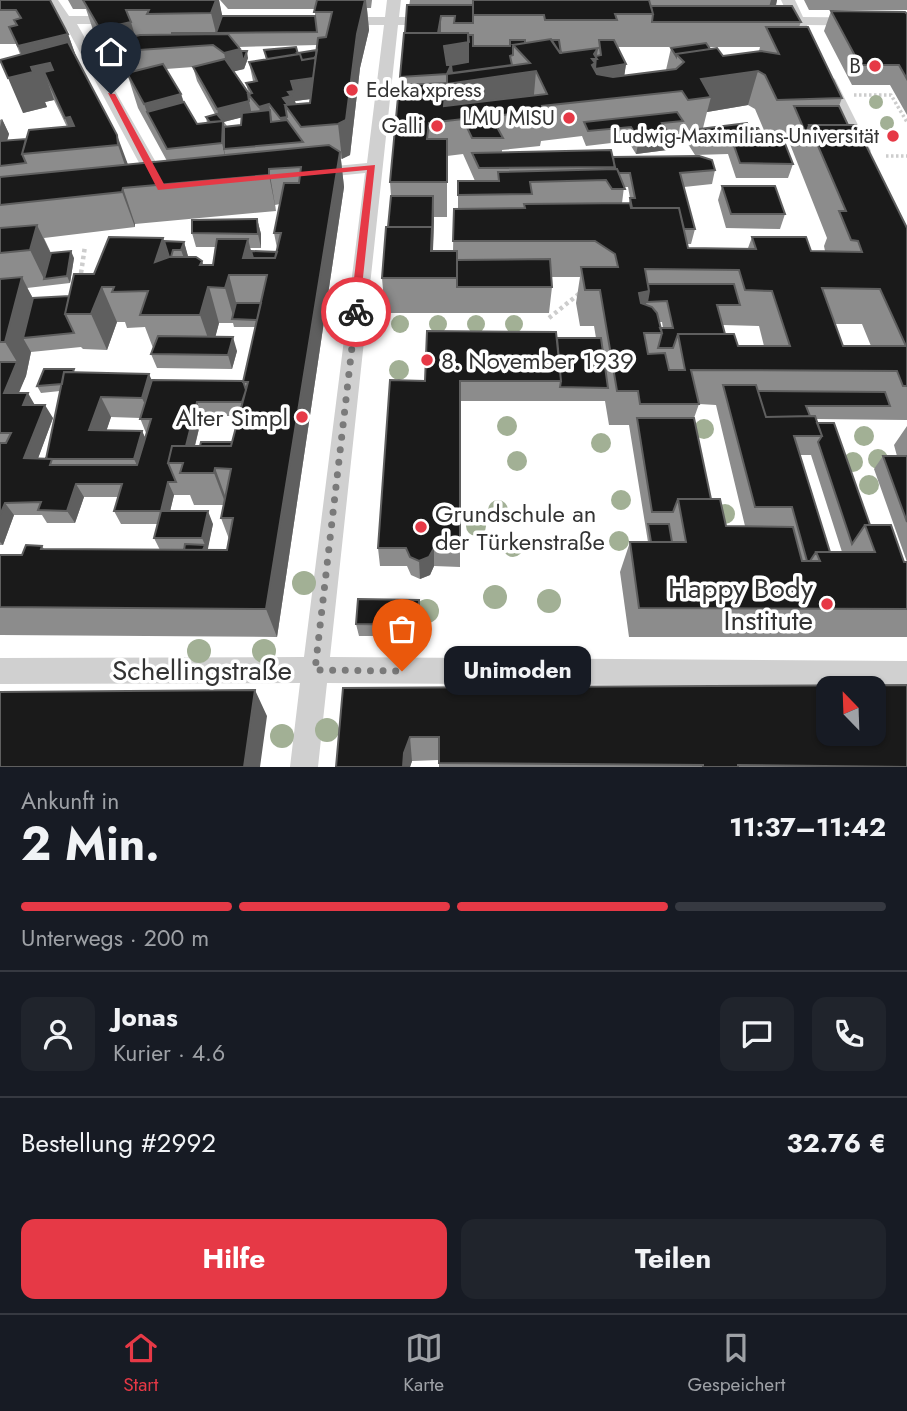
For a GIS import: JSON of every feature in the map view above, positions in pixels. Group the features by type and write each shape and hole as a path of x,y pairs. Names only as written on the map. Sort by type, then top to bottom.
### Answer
{"street":[{"path":"51,0 75,30 161,188"},
{"path":"304,767 372,167 394,0"},
{"path":"788,0 868,161"},
{"path":"0,20 135,20"},
{"path":"318,20 446,21"},
{"path":"756,21 907,22"},
{"path":"296,175 372,167"},
{"name":"Schellingstraße","path":"0,671 907,674"}],"path":[{"path":"853,95 891,95 907,122"},
{"path":"886,156 907,156"},
{"path":"79,285 85,246"},
{"path":"550,318 572,296 591,288"}],"building":[{"path":"0,0 50,0 68,34 18,46 9,27 17,25 14,20 21,18 16,10 0,10"},
{"path":"83,0 216,0 211,13 147,14 149,10 126,10 131,22 100,29"},
{"path":"317,0 365,0 357,34 346,120 338,124 301,127 285,105 310,103 318,38 326,37 332,12 314,12"},
{"path":"473,0 649,0 653,14 615,14 617,20 545,20 544,15 473,15"},
{"path":"407,5 473,5 473,23 454,23 455,16 441,16 438,33 405,33"},
{"path":"651,6 792,6 801,22 652,22"},
{"path":"831,11 905,12 907,79 899,65 860,65"},
{"path":"222,16 315,16 317,32 216,33"},
{"path":"766,27 808,27 842,98 777,100 765,75 758,71 701,79 711,97 688,100 682,91 542,106 543,111 491,116 503,138 472,138 463,119 429,123 427,139 447,139 447,182 390,182 398,97 445,94 444,106 547,94 536,71 447,84 447,74 530,63 513,45 551,39 560,53 598,48 594,54 597,59 592,59 595,63 592,65 597,74 613,77 676,69 684,62 676,54 717,48 723,56 761,51 779,54"},
{"path":"172,33 216,33 172,34"},
{"path":"404,33 468,33 469,42 444,46 447,65 451,65 447,74 400,77"},
{"path":"228,34 240,49 224,53 213,45 109,52 104,43 140,35"},
{"path":"468,35 473,35 473,46 510,46 510,40 525,40 525,43 513,45 513,55 510,56 512,65 452,73 451,65 468,62"},
{"path":"551,40 559,40 561,53 560,53"},
{"path":"599,40 614,40 626,64 595,69 596,56 601,55"},
{"path":"68,42 117,135 118,145 22,154 29,130 74,126 70,117 65,118 44,72 53,70 50,63 31,67 33,72 8,78 0,60"},
{"path":"706,43 710,49 676,56 671,48"},
{"path":"296,47 298,54 267,59 264,50"},
{"path":"317,50 314,58 302,60 298,53"},
{"path":"241,51 247,51 243,62"},
{"path":"300,54 302,60 316,56 313,78 291,81 294,91 288,92 291,96 283,98 288,105 285,105 287,117 280,118 269,104 259,107 248,94 252,93 246,83 257,81 249,62"},
{"path":"225,59 249,94 249,101 217,109 193,67"},
{"path":"163,64 181,94 144,104 127,73"},
{"path":"447,83 445,103 445,94 399,97 401,85"},
{"path":"184,102 197,124 223,121 222,143 167,149 147,112"},
{"path":"794,106 839,106 848,125 809,125 806,134"},
{"path":"270,110 271,122 287,120 303,142 224,149 224,127 241,125 242,113"},
{"path":"677,112 683,121 662,123 670,136 639,140 631,127 588,131 584,122"},
{"path":"217,114 223,121 210,122 206,117"},
{"path":"747,123 750,128 758,128 763,136 782,136 793,164 740,163 732,140 698,140 691,130"},
{"path":"809,125 856,125 907,228 907,386 903,386 897,371 691,370 699,404 640,404 638,391 617,391 600,290 585,290 581,267 618,267 615,254 595,241 453,241 454,209 525,208 524,204 630,203 631,208 679,208 688,248 756,249 752,237 806,237 811,251 862,252 858,241 851,240 839,211 846,211","holes":["645,269 739,270 745,290 772,291 790,346 738,346 734,334 678,334 685,370 669,370 665,353 648,354 644,333 662,333 657,313 652,307 641,303 639,293 649,291","822,288 880,289 906,346 843,346"]},
{"path":"26,139 22,154 26,163 0,166 0,141"},
{"path":"329,145 340,152 266,609 0,607 0,555 22,555 26,545 42,546 41,549 227,550 233,518 221,518 231,469 215,468 214,473 180,473 183,463 168,463 172,446 231,446 248,382 243,382 267,275 229,275 225,288 208,287 200,315 140,315 148,291 112,292 114,287 102,287 91,314 65,314 74,274 94,274 109,237 163,238 155,262 169,257 196,257 202,261 200,265 213,265 217,239 248,239 243,258 275,258 281,233 274,233 284,183 299,183 301,167 269,169 269,175 123,188 122,192 0,205 0,177"},
{"path":"611,150 615,167 479,168 472,153"},
{"path":"699,156 712,160 715,170 680,173 695,229 684,229 679,208 632,208 630,198 635,198 630,173 619,173 615,169 613,157"},
{"path":"617,169 625,189 612,189 606,180 530,182 532,194 458,195 458,181 499,181 498,172"},
{"path":"722,186 775,186 785,214 731,214"},
{"path":"391,196 433,196 432,242 432,227 388,227"},
{"path":"257,219 258,234 192,233 192,220"},
{"path":"37,225 30,250 0,253 0,228"},
{"path":"386,227 432,227 431,251 457,251 457,278 382,278"},
{"path":"164,241 184,242 181,250 173,250 169,257"},
{"path":"71,251 67,276 44,279 51,253"},
{"path":"251,251 277,252 275,258 253,258"},
{"path":"550,259 552,287 457,287 457,260"},
{"path":"22,277 5,342 0,342 0,279"},
{"path":"648,284 734,284 740,305 717,305 725,334 678,334 673,348 658,348 662,333 660,328 673,328 667,301 647,302"},
{"path":"69,296 65,314 74,333 23,338 33,298"},
{"path":"236,303 261,303 257,320 232,319"},
{"path":"427,331 556,332 561,381 460,381 460,549 434,548 429,557 419,561 410,557 406,548 378,548 390,380 425,381"},
{"path":"158,336 233,337 228,355 151,354"},
{"path":"557,338 601,338 608,388 560,387"},
{"path":"0,362 17,362 4,393 28,393 23,405 45,405 24,458 52,459 50,465 137,465 151,419 140,419 152,380 243,381 246,390 242,402 197,402 186,446 172,446 168,463 176,482 168,482 161,511 114,511 122,484 76,484 67,511 38,510 41,502 5,503 0,515 0,443 6,443 11,433 0,433"},
{"path":"44,369 74,369 73,372 64,372 62,384 37,386"},
{"path":"64,372 149,374 142,398 101,397 89,430 142,431 134,459 46,459"},
{"path":"723,385 756,385 766,417 815,416 822,436 794,436 830,552 816,552 810,561 807,561 792,507 755,507"},
{"path":"758,391 885,392 890,406 806,406 810,416 766,417"},
{"path":"637,418 694,418 711,499 678,499 673,512 652,512"},
{"path":"817,423 834,423 870,525 865,525 852,544 818,442 822,436"},
{"path":"201,442 232,442 231,446 200,446"},
{"path":"883,456 907,456 907,522"},
{"path":"678,499 720,499 726,526 793,527 802,561 820,561 816,552 875,552 865,525 891,525 904,562 907,562 907,609 639,608 630,542 686,542"},
{"path":"161,511 208,511 202,538 154,538"},
{"path":"648,524 669,524 672,542 651,542"},
{"path":"185,544 205,545 203,550 184,550"},
{"path":"358,599 419,600 418,625 356,624"},
{"path":"816,685 816,746 886,746 886,685 907,685 907,767 439,763 439,737 410,737 404,753 403,767 336,767 343,688"},
{"path":"255,690 244,767 0,767 0,692"}],"way so far":[{"path":"356,312 315,670 402,671"}],"place":[{"name":"B","path":"875,66"},
{"name":"Edeka xpress","path":"352,90"},
{"name":"LMU MISU","path":"569,118"},
{"name":"Galli","path":"437,126"},
{"name":"Ludwig-Maximilians-Universität","path":"893,136"},
{"name":"8. November 1939","path":"427,360"},
{"name":"Alter Simpl","path":"302,417"},
{"name":"Grundschule an der Türkenstraße","path":"421,527"},
{"name":"Happy Body Institute","path":"827,604"},
{"name":"Unimoden","path":"402,671"}],"route":[{"path":"111,94 161,188 372,167 356,312"}]}
